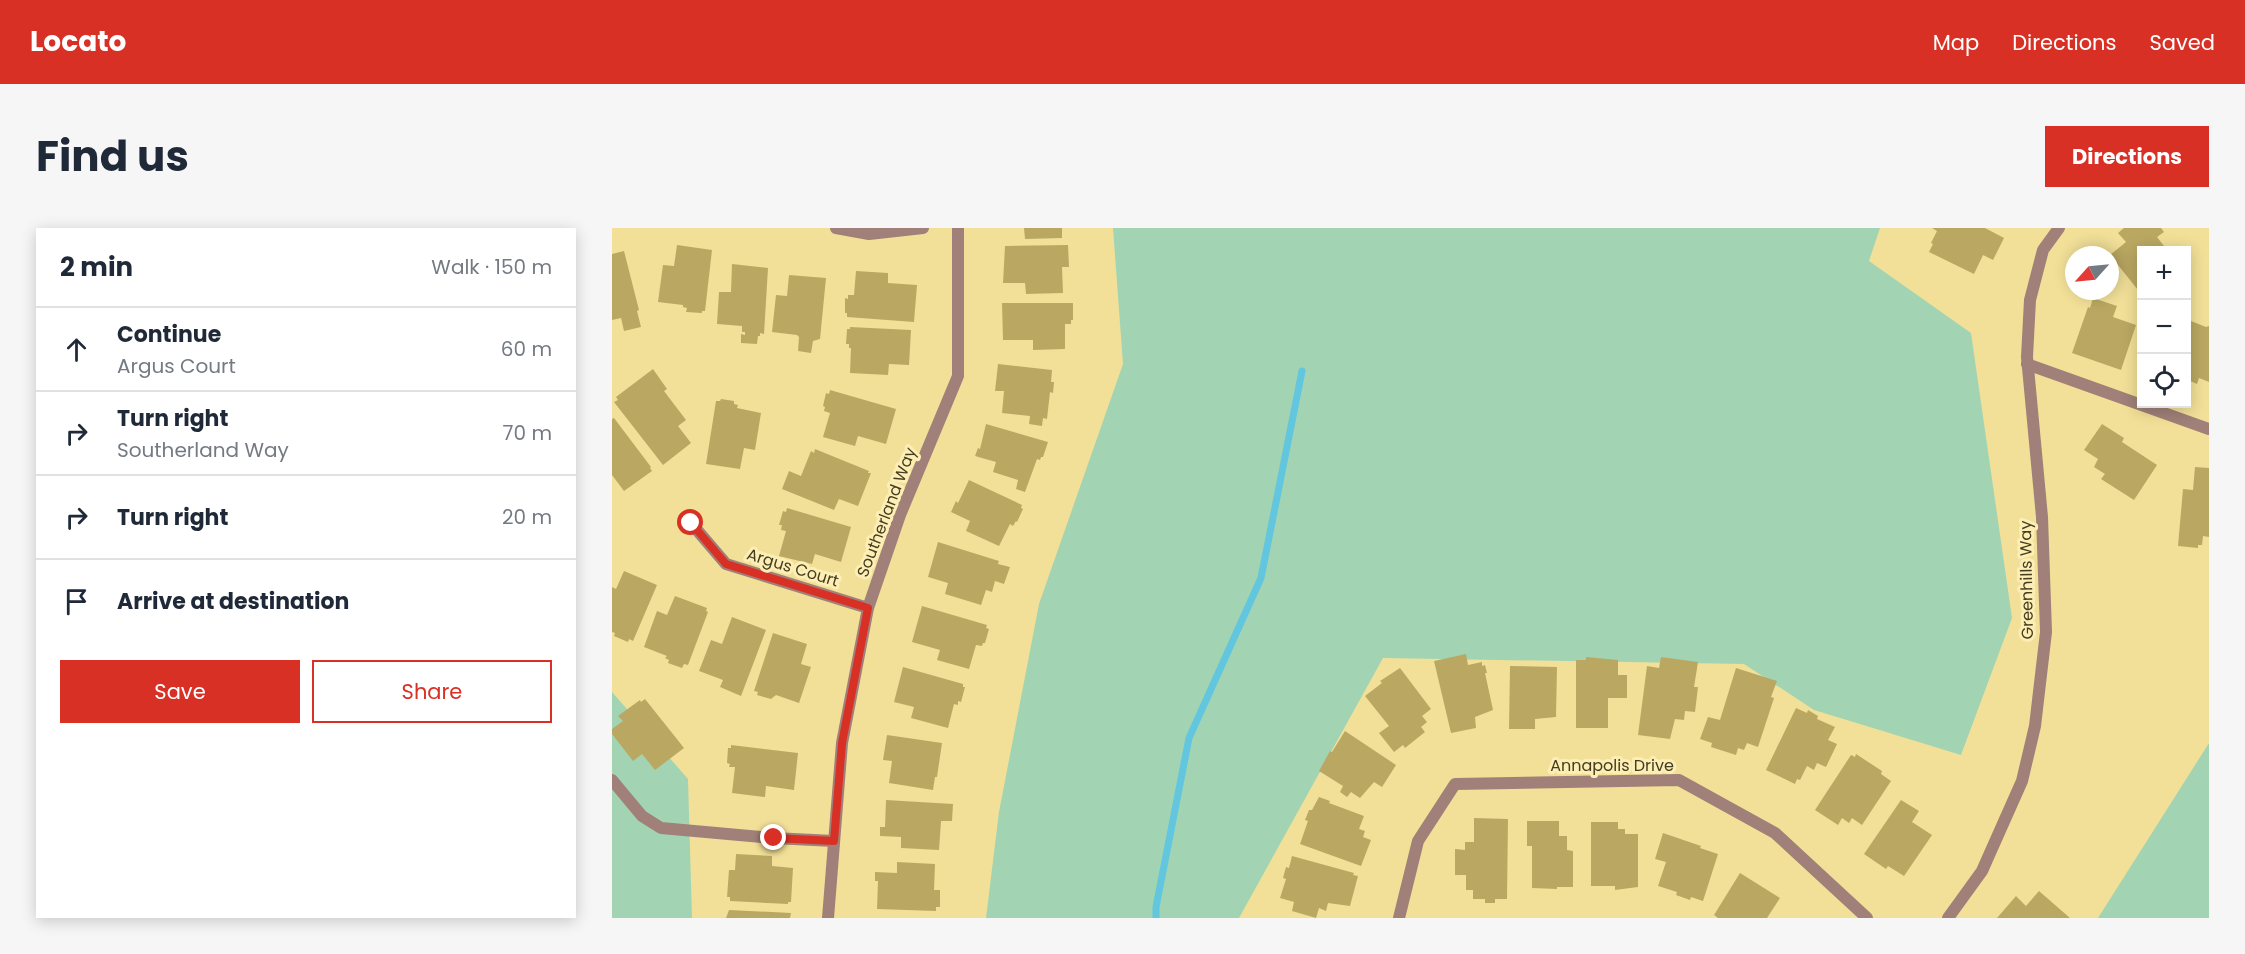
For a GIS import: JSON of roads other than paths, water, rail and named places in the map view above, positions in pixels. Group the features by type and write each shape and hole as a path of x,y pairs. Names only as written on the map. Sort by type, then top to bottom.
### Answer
{"street":[{"path":"836,228 869,234 923,228"},
{"name":"Southerland Way","path":"828,918 842,743 868,608 900,515 958,376 958,228"},
{"name":"Greenhills Way","path":"1948,918 1982,872 2022,782 2035,726 2046,632 2042,517 2027,364 2030,300 2043,249 2059,228"},
{"path":"2027,364 2209,429"},
{"name":"Argus Court","path":"691,523 726,564 868,608"},
{"path":"612,780 642,816 661,828 834,841"},
{"name":"Annapolis Drive","path":"1399,918 1418,842 1455,784 1679,780 1775,833 1866,918"}],"waterway":[{"path":"1156,918 1156,907 1189,738 1261,578 1302,371"}]}
